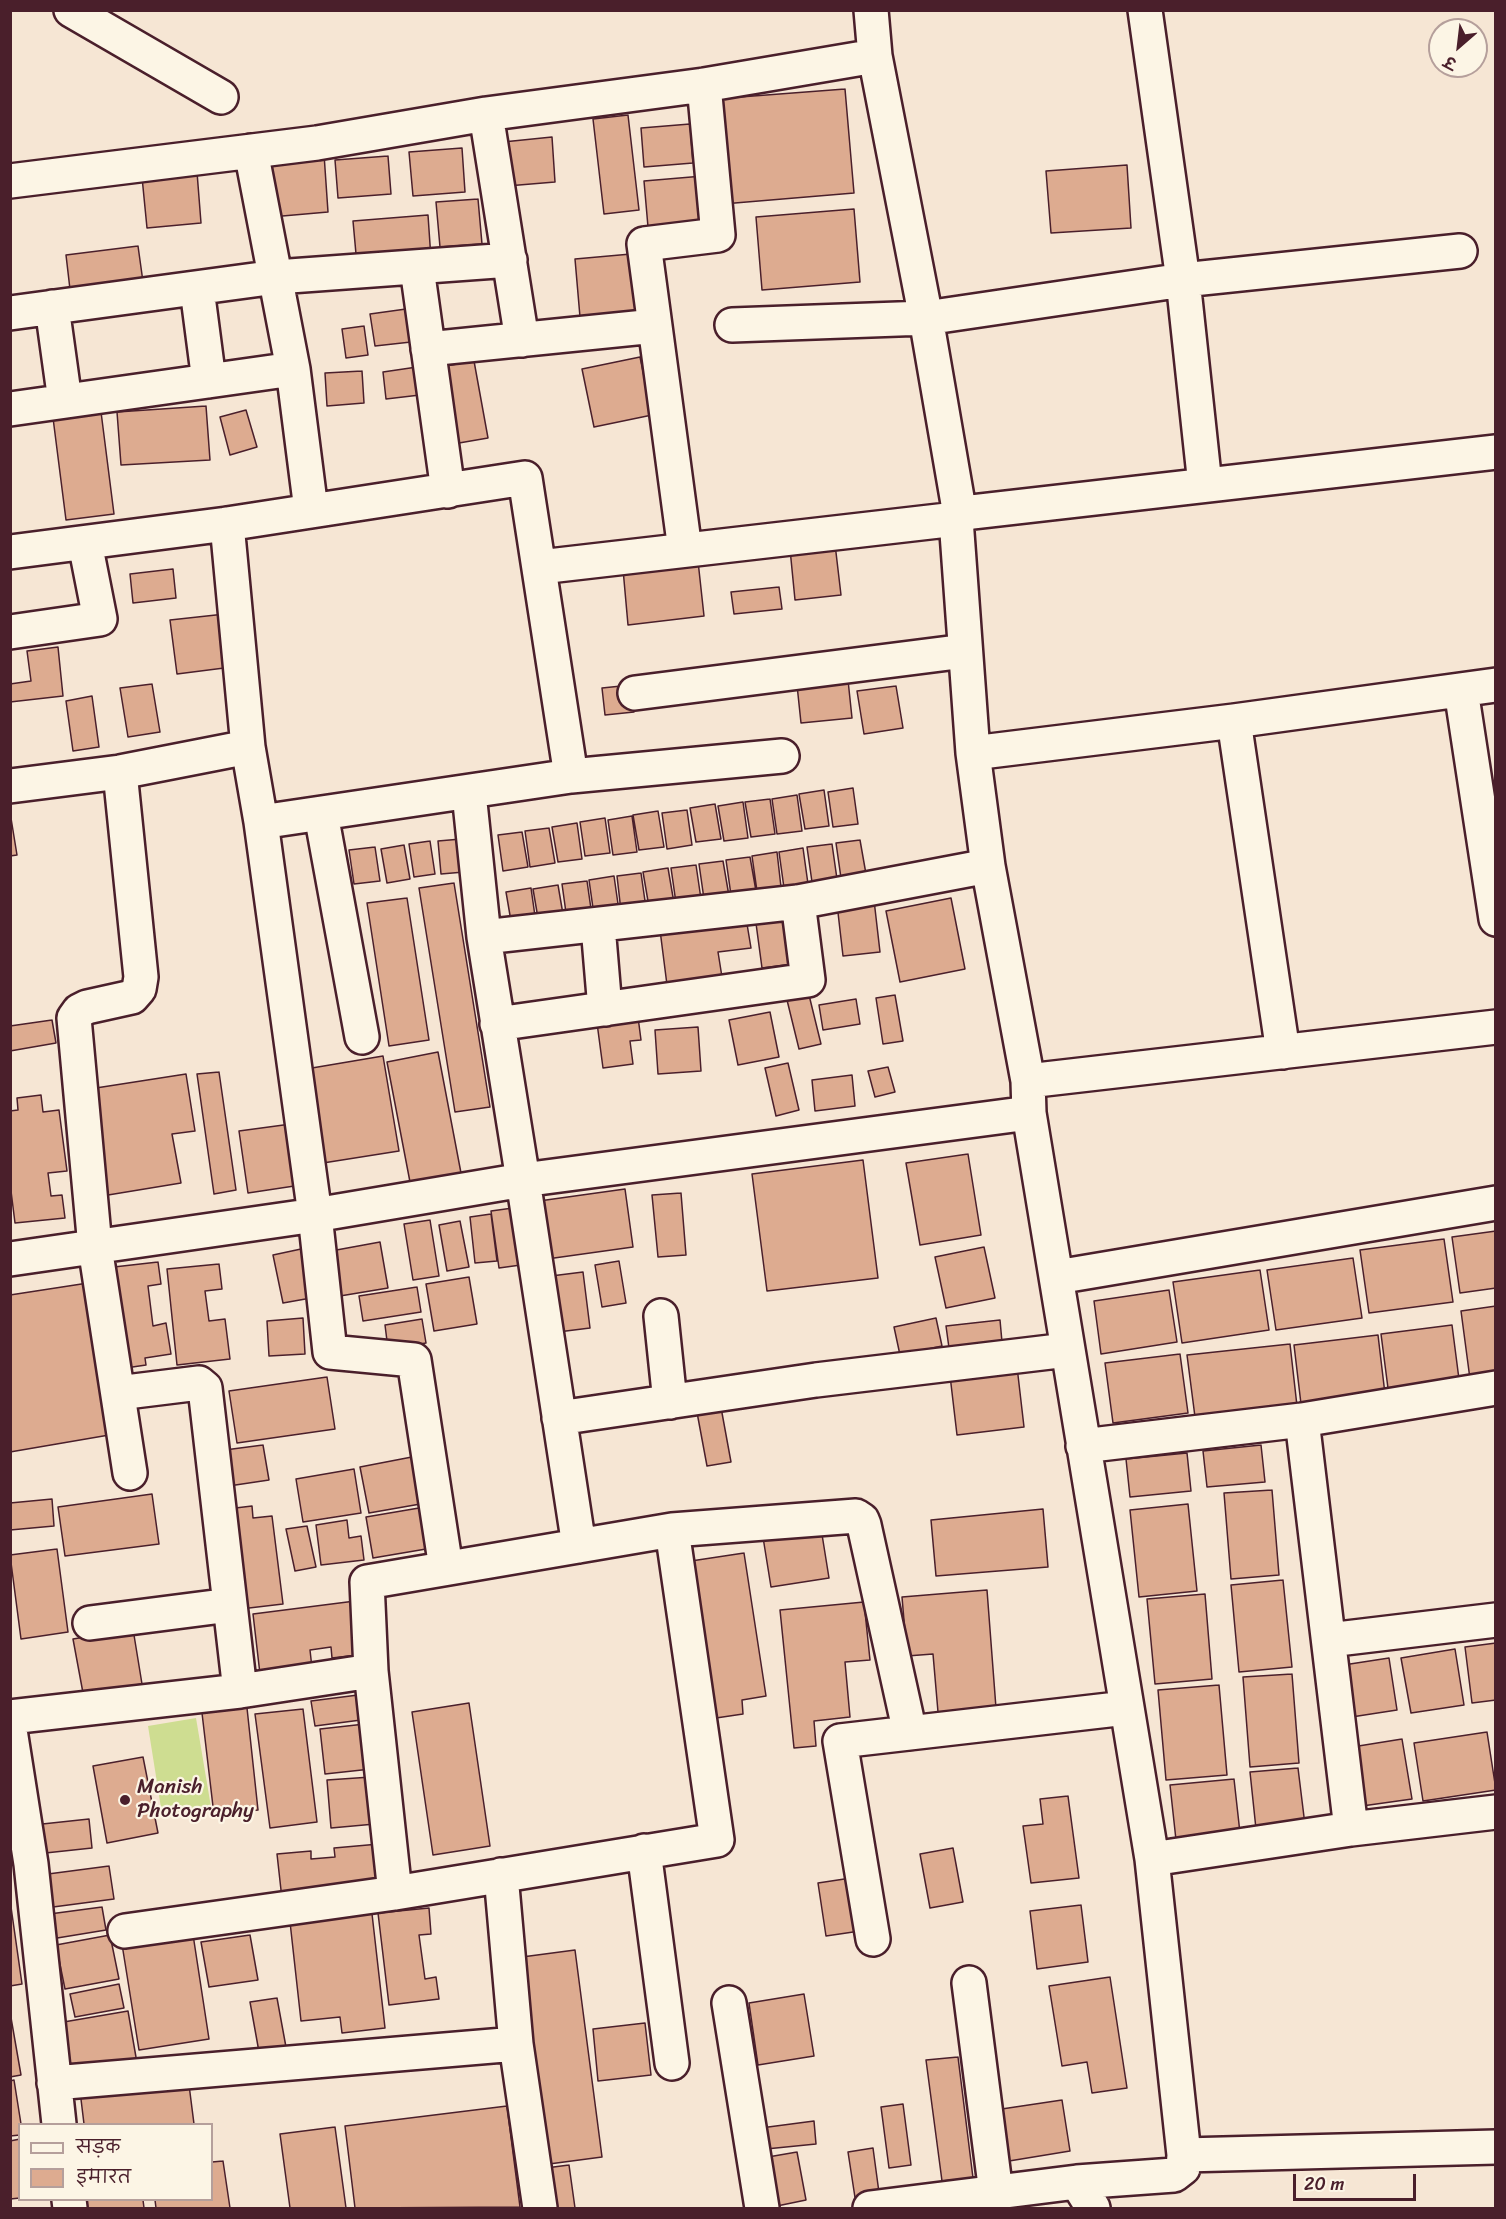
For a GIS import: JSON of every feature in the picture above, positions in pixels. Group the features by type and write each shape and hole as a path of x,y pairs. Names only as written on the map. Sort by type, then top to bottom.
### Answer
{"street":[{"path":"71,10 221,97"},
{"path":"870,2208 996,2193 1085,2195 1174,2175 1182,2168 1184,2155 1152,1859 1029,1113 1028,1081 988,866 973,753 958,517 926,318 875,56 871,10"},
{"path":"1145,10 1183,279 1205,484"},
{"path":"10,182 317,143 486,114 704,85 875,56"},
{"path":"685,550 644,244 718,235 704,85"},
{"path":"486,114 522,340"},
{"path":"251,151 293,369 311,510"},
{"path":"732,325 926,318 1183,279 1460,251"},
{"path":"10,314 276,277 510,260"},
{"path":"417,268 448,491"},
{"path":"198,289 209,381"},
{"path":"52,307 65,400"},
{"path":"428,349 655,326"},
{"path":"10,409 293,369"},
{"path":"540,567 958,517 972,512 1496,452"},
{"path":"10,552 227,524 525,478 572,776"},
{"path":"227,524 248,747 261,822 315,1215 330,1352 414,1360 446,1568"},
{"path":"10,632 100,619 86,543"},
{"path":"635,693 965,651"},
{"path":"973,753 1234,721 1496,685"},
{"path":"1461,690 1496,919"},
{"path":"1234,721 1283,1052"},
{"path":"10,786 120,772 248,747"},
{"path":"261,822 572,776 782,756"},
{"path":"120,772 141,977 138,989 132,997 87,1007 79,1011 74,1018 95,1247 130,1473"},
{"path":"469,793 484,937 579,1546"},
{"path":"321,814 362,1037"},
{"path":"484,937 798,902 988,866"},
{"path":"497,1024 808,980 798,902"},
{"path":"598,926 605,1009"},
{"path":"1028,1081 1496,1027"},
{"path":"10,1259 315,1215 523,1180 1029,1113"},
{"path":"1057,1277 1496,1203"},
{"path":"661,1316 670,1402"},
{"path":"559,1418 816,1380 1067,1350"},
{"path":"118,1393 199,1383 206,1388 240,1690"},
{"path":"1083,1446 1302,1420 1496,1388"},
{"path":"1302,1420 1351,1829"},
{"path":"395,1893 371,1671 367,1582 672,1530 856,1516 861,1520 910,1733"},
{"path":"125,1931 395,1893 717,1839 672,1530"},
{"path":"90,1623 230,1605"},
{"path":"1329,1640 1496,1620"},
{"path":"10,1717 240,1690 371,1671"},
{"path":"873,1939 840,1741 1126,1708"},
{"path":"10,1730 21,1865 59,2123"},
{"path":"1152,1859 1351,1829 1496,1812"},
{"path":"644,1851 672,2063"},
{"path":"501,1875 516,2044 540,2208"},
{"path":"969,1983 996,2193"},
{"path":"729,2003 762,2208"},
{"path":"54,2083 516,2044"},
{"path":"1184,2155 1496,2147"}],"green space":[{"path":"196,1718 211,1807 162,1814 148,1726"}],"building":[{"path":"845,89 854,193 723,204 714,99"},
{"path":"628,115 639,210 604,214 593,119"},
{"path":"690,124 693,163 644,167 641,128"},
{"path":"552,137 555,182 507,186 503,142"},
{"path":"462,148 465,192 413,196 409,152"},
{"path":"324,154 328,212 271,217 266,158"},
{"path":"388,156 391,194 338,198 335,160"},
{"path":"1127,165 1131,228 1051,233 1046,171"},
{"path":"197,172 201,223 147,228 142,177"},
{"path":"703,176 707,221 648,227 644,181"},
{"path":"478,199 482,244 440,247 436,202"},
{"path":"854,209 860,282 762,290 756,217"},
{"path":"428,215 431,259 357,265 353,221"},
{"path":"138,246 144,289 71,298 66,255"},
{"path":"631,254 636,313 580,317 575,259"},
{"path":"406,309 411,342 375,346 370,314"},
{"path":"364,326 368,355 346,358 342,329"},
{"path":"640,357 652,415 594,427 582,369"},
{"path":"474,361 488,438 459,443 446,366"},
{"path":"417,367 420,395 386,399 383,372"},
{"path":"362,371 364,403 327,406 325,373"},
{"path":"100,404 114,514 66,520 52,410"},
{"path":"206,406 210,460 121,465 117,412"},
{"path":"246,410 257,447 230,455 220,417"},
{"path":"835,544 841,595 795,600 790,549"},
{"path":"698,561 704,616 628,625 623,569"},
{"path":"173,569 176,598 133,603 130,574"},
{"path":"779,587 782,609 734,614 731,592"},
{"path":"225,614 232,667 177,674 170,620"},
{"path":"58,647 63,696 10,702 10,684 31,681 27,651"},
{"path":"848,680 852,718 801,723 797,685"},
{"path":"152,684 160,732 128,737 120,688"},
{"path":"631,685 634,712 605,715 602,688"},
{"path":"896,686 903,728 864,734 857,691"},
{"path":"92,696 99,747 73,751 66,701"},
{"path":"853,788 858,824 833,827 828,792"},
{"path":"824,790 829,826 805,829 799,794"},
{"path":"797,795 802,831 777,834 772,799"},
{"path":"770,799 775,834 751,837 745,802"},
{"path":"743,802 748,838 724,841 718,806"},
{"path":"715,804 721,839 696,842 690,808"},
{"path":"687,810 692,845 667,849 662,813"},
{"path":"658,811 664,847 639,850 633,815"},
{"path":"10,812 17,855 10,856"},
{"path":"632,816 637,852 613,855 608,820"},
{"path":"605,818 610,853 585,856 580,822"},
{"path":"577,823 582,859 558,862 552,827"},
{"path":"549,828 555,863 530,867 525,831"},
{"path":"522,832 528,867 503,871 498,835"},
{"path":"461,839 464,872 441,874 438,841"},
{"path":"860,840 866,874 841,878 836,843"},
{"path":"430,841 435,874 414,877 409,844"},
{"path":"832,844 837,879 812,882 807,847"},
{"path":"404,845 410,879 387,883 381,849"},
{"path":"375,847 380,881 354,884 349,850"},
{"path":"803,848 808,884 784,888 779,852"},
{"path":"777,852 781,887 757,891 752,856"},
{"path":"750,857 756,891 731,895 726,860"},
{"path":"723,861 729,896 704,899 699,864"},
{"path":"696,865 701,899 676,903 671,868"},
{"path":"668,868 674,903 649,907 643,872"},
{"path":"641,873 646,908 621,911 617,876"},
{"path":"614,876 619,911 594,915 589,880"},
{"path":"587,881 592,916 567,920 562,884"},
{"path":"454,883 490,1107 455,1112 419,888"},
{"path":"558,885 564,920 539,924 533,889"},
{"path":"531,888 536,923 512,927 506,892"},
{"path":"407,898 429,1040 389,1046 367,903"},
{"path":"951,898 965,969 900,982 886,911"},
{"path":"874,900 880,952 843,956 837,904"},
{"path":"786,911 793,964 762,968 755,916"},
{"path":"746,918 751,948 718,952 722,977 667,985 660,930"},
{"path":"809,995 821,1044 799,1049 787,1000"},
{"path":"895,995 903,1041 883,1044 876,998"},
{"path":"856,999 860,1024 823,1030 819,1005"},
{"path":"770,1012 779,1057 738,1065 729,1020"},
{"path":"638,1017 641,1040 630,1041 633,1064 603,1068 597,1023"},
{"path":"52,1020 56,1043 10,1051 10,1026"},
{"path":"698,1027 701,1071 658,1074 655,1030"},
{"path":"438,1052 461,1173 410,1182 387,1062"},
{"path":"383,1056 399,1151 323,1163 306,1069"},
{"path":"788,1063 799,1110 776,1116 765,1068"},
{"path":"888,1067 895,1092 875,1097 868,1071"},
{"path":"219,1072 236,1190 214,1194 197,1074"},
{"path":"186,1074 195,1131 172,1134 181,1183 102,1196 83,1090"},
{"path":"852,1075 855,1106 815,1111 812,1080"},
{"path":"41,1095 43,1112 59,1110 67,1171 48,1173 51,1196 62,1195 65,1218 15,1223 10,1183 10,1111 18,1110 17,1098"},
{"path":"291,1124 301,1185 248,1193 239,1131"},
{"path":"968,1154 981,1235 920,1245 906,1163"},
{"path":"863,1160 878,1278 767,1291 752,1174"},
{"path":"625,1189 633,1247 547,1259 539,1201"},
{"path":"681,1193 686,1255 658,1257 652,1195"},
{"path":"520,1207 528,1264 499,1268 491,1211"},
{"path":"491,1214 497,1261 475,1263 470,1217"},
{"path":"430,1220 439,1276 413,1280 404,1224"},
{"path":"460,1221 469,1267 447,1271 439,1225"},
{"path":"1496,1231 1496,1288 1460,1293 1452,1237"},
{"path":"1444,1239 1453,1302 1369,1313 1360,1250"},
{"path":"380,1242 388,1288 340,1296 331,1251"},
{"path":"984,1247 995,1298 946,1308 935,1257"},
{"path":"301,1249 311,1298 283,1303 273,1255"},
{"path":"1353,1258 1362,1318 1276,1330 1267,1270"},
{"path":"619,1261 626,1303 602,1307 595,1265"},
{"path":"158,1262 161,1284 148,1286 153,1326 166,1323 171,1354 145,1358 146,1365 119,1369 105,1268"},
{"path":"219,1264 222,1289 205,1291 209,1321 225,1319 230,1359 177,1365 167,1269"},
{"path":"1260,1270 1269,1330 1182,1343 1173,1282"},
{"path":"583,1272 590,1328 558,1332 551,1276"},
{"path":"469,1277 477,1324 434,1331 426,1284"},
{"path":"88,1283 115,1434 10,1452 10,1295"},
{"path":"417,1287 421,1312 363,1321 359,1296"},
{"path":"1169,1290 1177,1342 1101,1354 1094,1301"},
{"path":"1496,1306 1496,1376 1470,1379 1461,1311"},
{"path":"303,1318 305,1354 269,1356 267,1321"},
{"path":"936,1318 942,1346 900,1355 894,1327"},
{"path":"422,1319 426,1343 388,1349 385,1325"},
{"path":"1000,1320 1002,1342 949,1348 946,1326"},
{"path":"1452,1325 1460,1387 1389,1396 1381,1334"},
{"path":"1378,1335 1385,1394 1301,1404 1294,1345"},
{"path":"1290,1344 1297,1406 1195,1417 1187,1355"},
{"path":"1180,1354 1188,1413 1113,1423 1105,1363"},
{"path":"1016,1358 1024,1427 957,1435 949,1367"},
{"path":"327,1377 335,1429 237,1443 229,1391"},
{"path":"720,1402 731,1462 707,1466 696,1407"},
{"path":"263,1445 269,1480 222,1487 217,1451"},
{"path":"1261,1445 1265,1482 1207,1487 1203,1451"},
{"path":"1187,1453 1191,1491 1130,1497 1126,1459"},
{"path":"417,1456 426,1503 369,1513 360,1467"},
{"path":"354,1469 361,1513 303,1522 296,1479"},
{"path":"1272,1490 1279,1575 1231,1579 1224,1493"},
{"path":"152,1494 159,1544 65,1556 58,1507"},
{"path":"52,1499 54,1526 10,1530 10,1503"},
{"path":"1188,1504 1197,1591 1139,1597 1130,1510"},
{"path":"252,1506 253,1518 272,1516 283,1604 232,1610 219,1510"},
{"path":"419,1508 426,1549 373,1558 366,1517"},
{"path":"1043,1509 1048,1567 936,1576 931,1520"},
{"path":"347,1520 349,1538 361,1536 364,1560 321,1565 316,1525"},
{"path":"820,1522 829,1578 771,1587 762,1531"},
{"path":"307,1526 316,1567 295,1571 286,1529"},
{"path":"57,1549 68,1632 21,1639 10,1555"},
{"path":"744,1553 766,1696 742,1700 743,1714 716,1718 691,1561"},
{"path":"1283,1580 1292,1667 1239,1672 1231,1585"},
{"path":"987,1590 996,1708 938,1712 933,1654 907,1656 902,1597"},
{"path":"1205,1594 1212,1679 1155,1684 1147,1599"},
{"path":"363,1600 357,1655 332,1658 331,1647 310,1650 312,1668 260,1674 253,1614"},
{"path":"864,1602 870,1660 845,1662 850,1717 814,1721 816,1746 794,1748 780,1610"},
{"path":"133,1629 142,1684 83,1693 73,1639"},
{"path":"1496,1643 1496,1700 1472,1703 1465,1647"},
{"path":"1455,1649 1464,1705 1411,1713 1401,1658"},
{"path":"1389,1658 1397,1710 1345,1718 1337,1666"},
{"path":"1292,1674 1299,1763 1250,1767 1243,1677"},
{"path":"1219,1685 1227,1775 1166,1780 1158,1690"},
{"path":"358,1695 361,1720 315,1726 311,1701"},
{"path":"469,1703 490,1846 433,1855 412,1712"},
{"path":"247,1708 258,1810 214,1815 202,1713"},
{"path":"303,1709 317,1822 270,1828 255,1714"},
{"path":"365,1724 371,1769 325,1774 320,1729"},
{"path":"1487,1732 1496,1790 1423,1801 1414,1743"},
{"path":"1402,1739 1412,1799 1355,1807 1346,1748"},
{"name":"Manish Photography","path":"143,1757 158,1833 107,1843 93,1766"},
{"path":"1298,1768 1305,1825 1256,1829 1250,1772"},
{"path":"371,1777 375,1824 331,1828 327,1780"},
{"path":"1234,1779 1240,1833 1176,1840 1170,1785"},
{"path":"1068,1796 1079,1878 1031,1883 1023,1826 1043,1824 1040,1799"},
{"path":"89,1819 92,1848 36,1854 33,1825"},
{"path":"379,1844 383,1888 282,1899 277,1854 311,1851 311,1859 335,1857 334,1848"},
{"path":"953,1848 963,1902 930,1908 920,1854"},
{"path":"109,1866 114,1899 53,1907 48,1874"},
{"path":"851,1878 860,1931 826,1936 818,1883"},
{"path":"10,1900 22,1984 10,1986"},
{"path":"371,1905 385,2028 342,2033 340,2017 301,2021 289,1913"},
{"path":"1081,1905 1088,1962 1037,1969 1030,1911"},
{"path":"102,1907 106,1930 45,1940 42,1915"},
{"path":"429,1908 431,1934 419,1935 425,1979 436,1977 439,1999 389,2005 378,1913"},
{"path":"192,1928 209,2039 139,2050 121,1938"},
{"path":"110,1935 119,1979 65,1989 56,1945"},
{"path":"250,1935 258,1980 209,1987 201,1942"},
{"path":"575,1950 602,2157 549,2164 522,1957"},
{"path":"1110,1977 1127,2088 1092,2093 1087,2062 1062,2066 1049,1986"},
{"path":"119,1984 124,2008 75,2017 70,1994"},
{"path":"804,1994 814,2056 758,2065 749,2003"},
{"path":"277,1998 288,2058 261,2063 250,2002"},
{"path":"128,2011 137,2063 61,2076 52,2024"},
{"path":"10,2012 21,2075 10,2077"},
{"path":"645,2023 651,2075 598,2081 593,2029"},
{"path":"958,2057 973,2178 942,2181 926,2060"},
{"path":"188,2077 194,2123 84,2123 80,2091"},
{"path":"14,2080 21,2123 18,2123 18,2135 10,2136 10,2081"},
{"path":"1062,2100 1070,2151 1003,2162 995,2110"},
{"path":"903,2104 911,2165 889,2168 881,2107"},
{"path":"507,2106 520,2207 355,2208 345,2126"},
{"path":"814,2121 816,2144 756,2150 753,2129"},
{"path":"335,2127 346,2208 290,2208 280,2134"},
{"path":"18,2139 18,2198 10,2199 10,2141"},
{"path":"873,2148 880,2200 856,2204 848,2152"},
{"path":"797,2152 806,2200 777,2206 768,2157"},
{"path":"223,2161 230,2208 156,2208 155,2201 213,2201 213,2162"},
{"path":"569,2165 575,2208 544,2208 538,2169"},
{"path":"82,2201 143,2201 144,2208 83,2208"}],"place":[{"name":"Manish Photography","path":"125,1800"}]}
